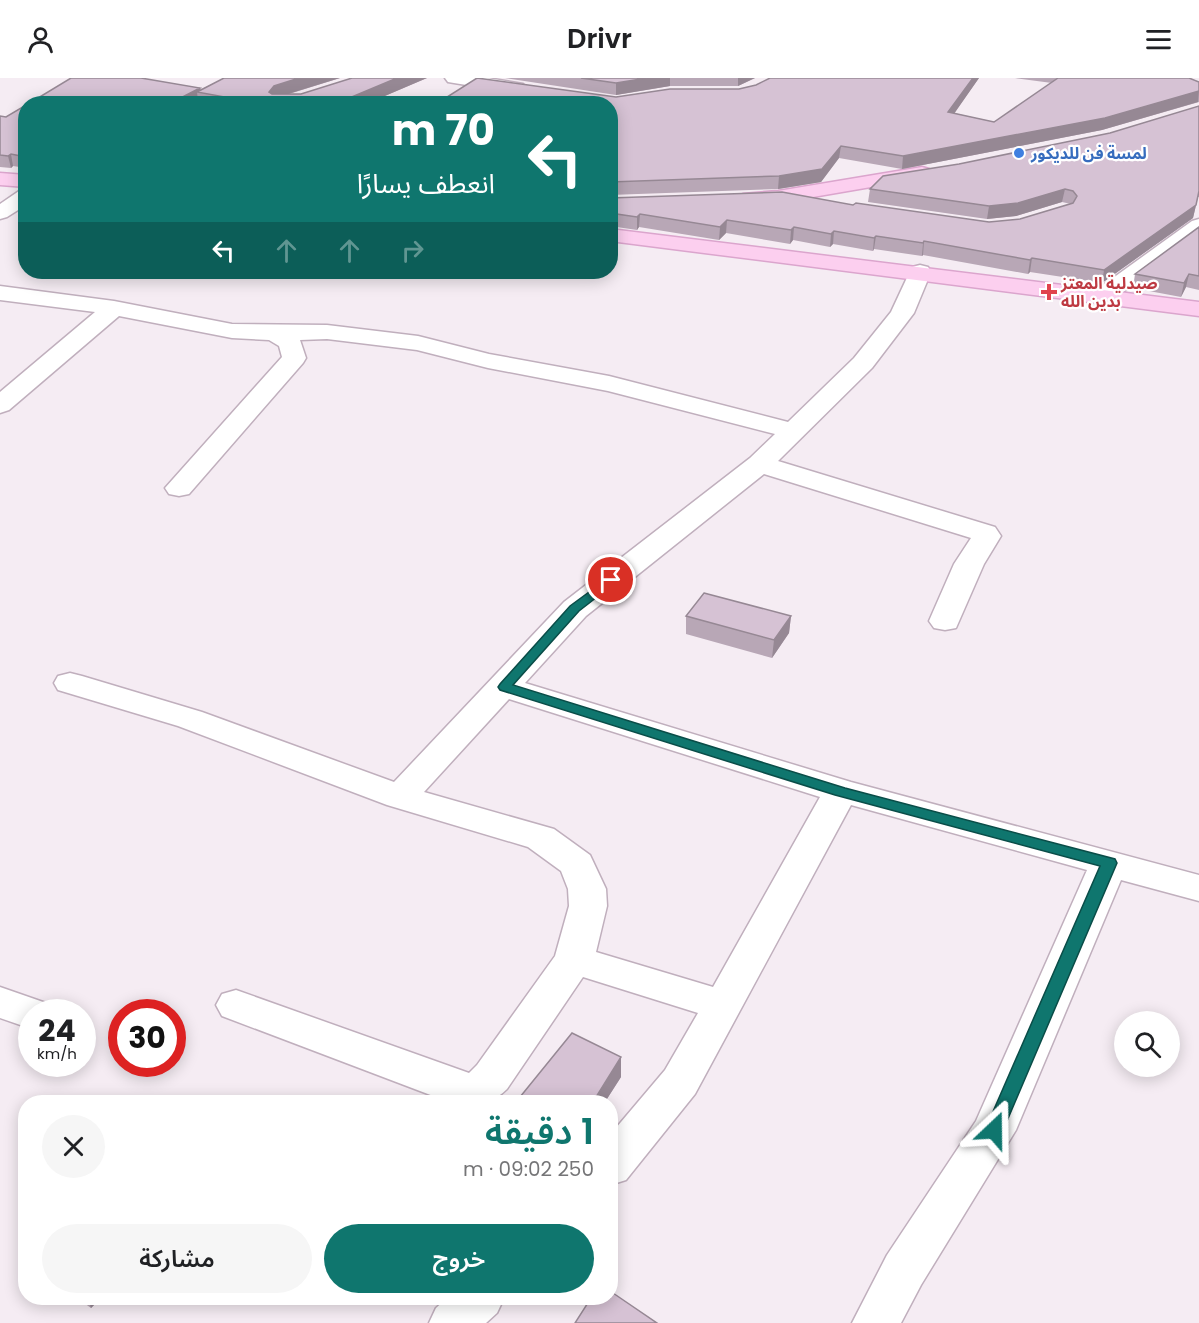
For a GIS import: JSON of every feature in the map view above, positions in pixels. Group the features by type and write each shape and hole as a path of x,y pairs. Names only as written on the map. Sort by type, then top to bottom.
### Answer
{"main road":[{"path":"730,198 778,196 946,170"},
{"path":"0,179 18,180"},
{"path":"618,236 920,272 1199,309"}],"street":[{"path":"454,78 530,90"},
{"path":"778,196 847,207"},
{"path":"0,213 18,201"},
{"path":"1103,296 1199,225"},
{"path":"400,796 575,609 760,464 863,363 902,313 920,272"},
{"path":"0,293 114,308 212,328 250,333 327,332 418,343 489,361 609,384 794,430"},
{"path":"0,405 114,308"},
{"path":"178,488 294,358 290,343 275,333"},
{"path":"760,464 985,533 987,536 969,564 945,621"},
{"path":"70,683 190,719 400,796 541,838 577,864 587,889 588,906 574,960 492,1077 482,1086 465,1091 236,1005"},
{"path":"504,687 841,791 1199,888"},
{"path":"618,1157 680,1082 841,791"},
{"path":"876,1323 904,1270 994,1130 1109,863"},
{"path":"574,960 723,1006"},
{"path":"0,1002 18,1009"},
{"path":"453,1323 472,1305"}],"building":[{"path":"71,78 141,78 200,88 184,96 41,96"},
{"path":"224,78 299,78 274,86 269,92 272,94 301,94 352,78 397,78 354,96 219,96 197,92"},
{"path":"477,78 609,96 449,96"},
{"path":"581,78 647,78 616,83"},
{"path":"770,78 973,78 948,112 994,122 1058,78 1189,78 1199,82 1199,91 1105,118 903,156 841,146 822,169 779,176 618,182 618,97 670,89 739,89 756,85"},
{"path":"1199,106 1199,191 1196,205 1104,270 1032,258 1030,260 924,241 923,243 876,236 874,238 834,231 831,234 794,227 791,230 727,220 720,227 640,214 637,217 618,214 618,198 782,192 853,205 856,203 989,222 1020,219 1073,203 1077,196 1073,191 1065,189 1018,203 989,206 870,189 883,176 959,164 1110,133"},
{"path":"18,110 18,155 0,155 0,116 6,117"},
{"path":"1199,227 1199,276 1189,274 1184,283 1135,274"},
{"path":"704,593 791,616 774,640 686,616"},
{"path":"572,1033 621,1057 597,1095 522,1095"},
{"path":"618,1296 657,1323 575,1323 587,1305 618,1305"}],"place":[{"name":"لمسة فن للديكور","path":"1019,153"},
{"name":"صيدلية المعتز بدين الله","path":"1049,292"}],"route":[{"path":"611,580 575,609 504,687 841,791 1109,863 994,1130"}]}
